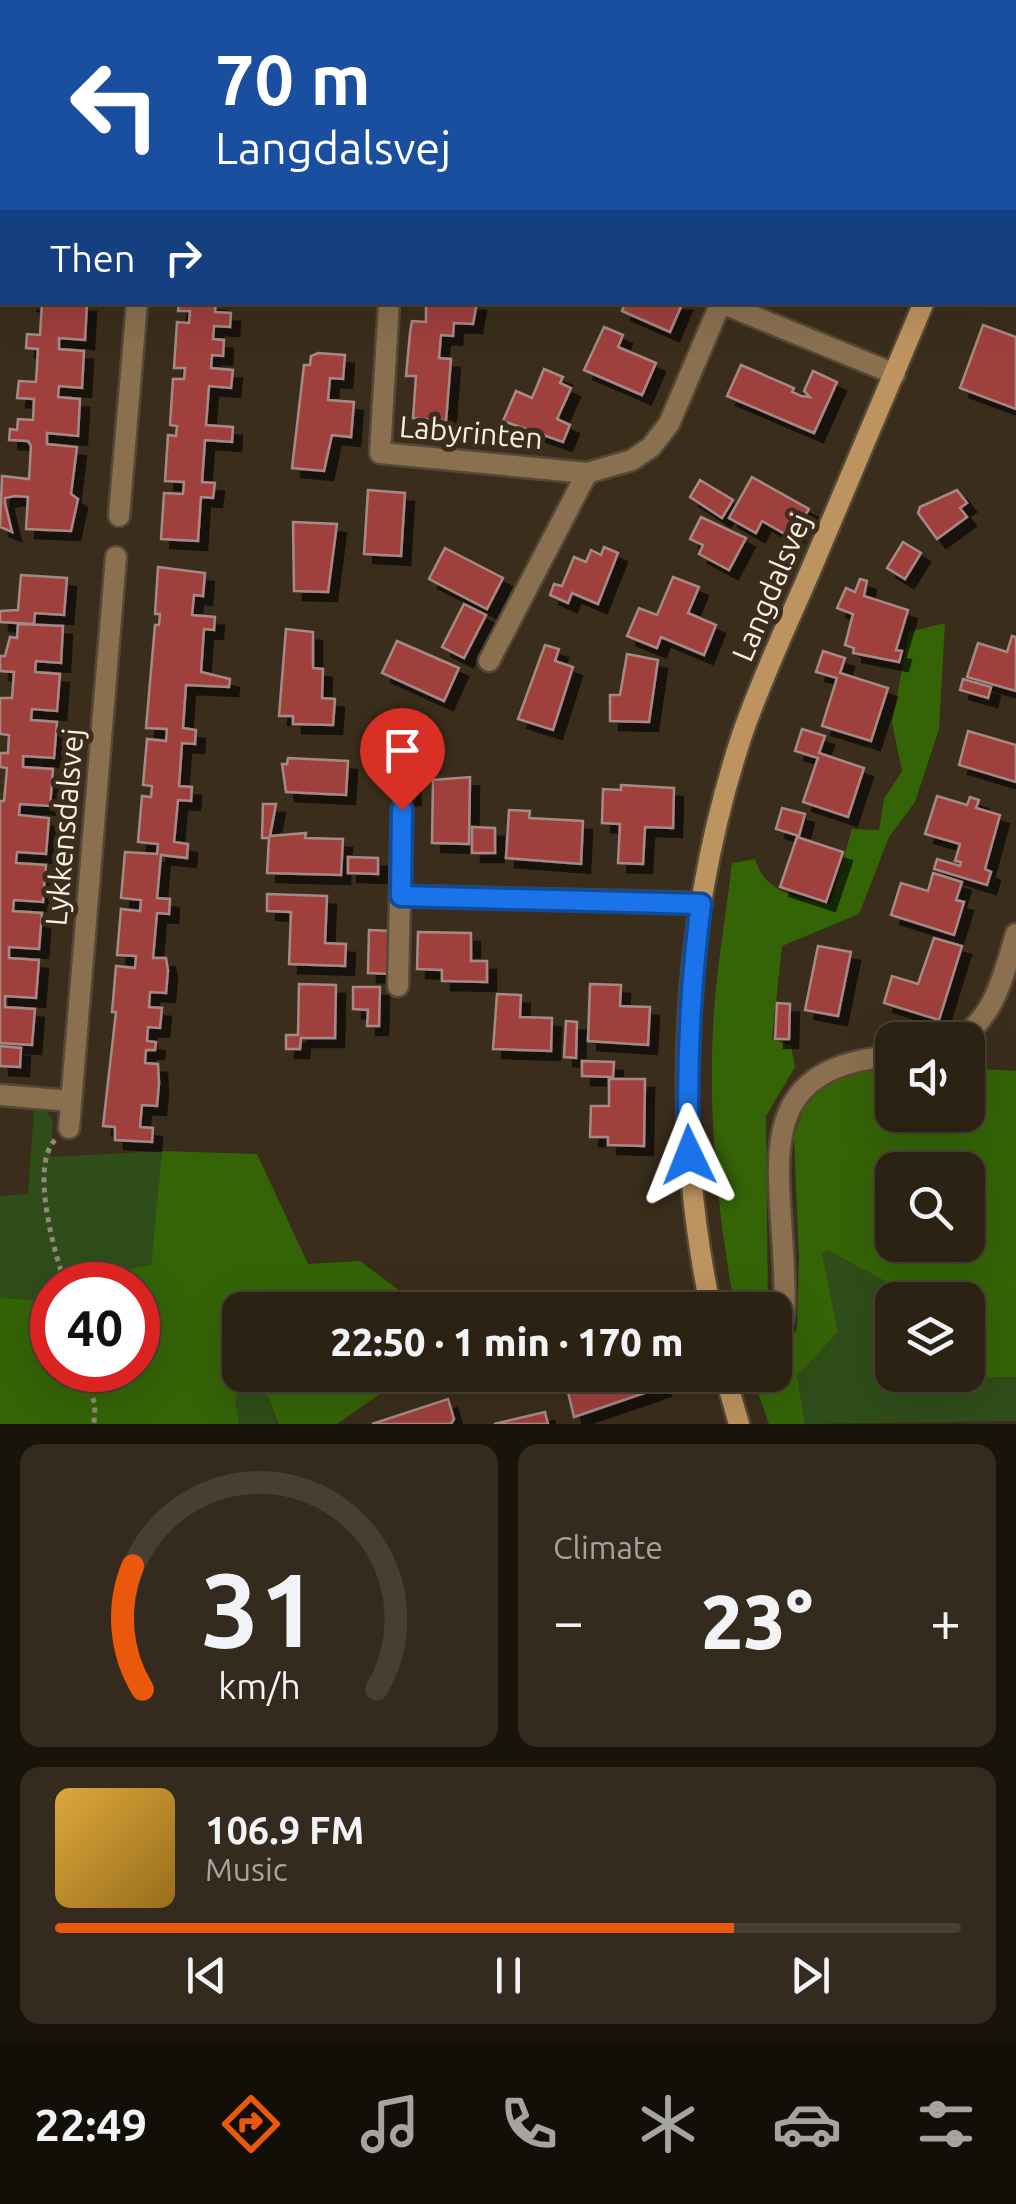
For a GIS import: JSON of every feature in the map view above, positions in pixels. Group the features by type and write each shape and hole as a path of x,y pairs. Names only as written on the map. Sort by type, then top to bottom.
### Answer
{"street":[{"path":"119,516 137,305"},
{"name":"Labyrinten","path":"389,305 380,453 587,473 632,460 651,447 669,424 720,305"},
{"name":"Labyrinten","path":"726,305 894,374"},
{"name":"Langdalsvej","path":"708,1292 689,1155 686,1074 690,987 701,904 743,734 923,305"},
{"path":"489,661 587,473"},
{"name":"Lykkensdalsvej","path":"69,1128 116,557"},
{"path":"398,986 402,810"},
{"path":"401,896 701,904"},
{"path":"982,1022 996,998 1016,934"},
{"path":"785,1292 780,1132 790,1103 812,1079 833,1066 875,1059"},
{"path":"0,1095 71,1101"},
{"path":"730,1392 739,1424"}],"path":[{"path":"60,1262 44,1172 50,1144 69,1128"},
{"path":"90,1392 95,1404 94,1424"}],"green space":[{"path":"945,623 939,729 915,802 889,837 859,914 782,946 772,1039 791,1046 795,1067 766,1116 768,1292 732,1292 718,1194 712,1077 715,999 732,863 755,859 775,887 830,904 852,829 879,830 884,799 902,771 892,723 909,632"},
{"path":"875,1066 875,1132 985,1132 985,1069 1016,1071 1016,1377 985,1377 985,1282 887,1282 828,1250 822,1253 838,1332 797,1376 805,1424 769,1424 758,1392 792,1392 799,1259 794,1136 804,1108 828,1080 851,1070"},
{"path":"34,1109 44,1109 53,1120 51,1157 162,1151 151,1262 30,1262 30,1300 0,1298 0,1196 28,1194"},
{"path":"162,1151 257,1154 308,1264 360,1261 401,1292 222,1292 222,1392 238,1392 235,1401 239,1424 0,1424 0,1298 30,1300 30,1392 160,1392 160,1262 151,1262"},
{"path":"828,1249 888,1282 875,1282 875,1392 985,1392 985,1376 1016,1377 1016,1421 805,1424 797,1376 838,1332 822,1253"},
{"path":"237,1392 263,1392 277,1424 239,1424 234,1401"},
{"path":"263,1392 383,1392 337,1424 278,1424 268,1396"}],"building":[{"path":"42,305 87,305 85,340 59,338 59,349 84,351 82,388 59,386 58,397 80,399 78,436 47,433 47,444 77,447 71,494 78,499 71,531 26,529 28,497 5,498 12,532 0,527 2,476 29,479 31,446 28,441 9,440 10,429 17,430 18,419 33,420 34,399 17,398 19,381 36,382 38,349 26,348 27,334 40,335"},
{"path":"179,305 216,305 215,312 231,313 230,327 214,326 213,339 224,340 223,356 212,355 211,368 233,370 231,388 209,386 206,425 233,427 232,442 205,440 202,482 215,483 213,498 201,497 198,541 161,539 164,493 183,494 184,482 165,481 168,435 176,436 177,426 170,425 173,379 184,379 185,368 174,368 177,322 189,323 190,311 178,311"},
{"path":"426,305 476,305 473,324 454,323 453,336 441,335 439,358 451,359 446,421 413,418 416,376 406,376 410,333 412,321 426,322"},
{"path":"624,305 682,305 670,332 622,311"},
{"path":"983,325 1016,337 1016,409 960,388"},
{"path":"604,327 623,335 618,347 656,363 642,395 584,370"},
{"path":"345,355 343,379 330,378 328,400 354,402 351,437 332,435 324,471 292,468 304,365 310,365 311,356"},
{"path":"741,365 794,388 792,392 801,396 810,397 804,391 813,371 837,382 814,433 727,396"},
{"path":"544,369 563,377 560,383 571,388 557,419 570,425 563,442 503,421 516,391 532,398"},
{"path":"752,477 809,509 792,538 762,521 756,533 729,518"},
{"path":"700,480 733,500 722,518 690,497"},
{"path":"368,490 405,493 401,556 364,554"},
{"path":"957,490 967,503 960,508 967,517 937,539 918,513 920,507"},
{"path":"701,517 746,538 729,570 699,554 703,545 690,539"},
{"path":"293,522 337,524 328,592 294,591"},
{"path":"903,542 921,553 905,579 887,568"},
{"path":"604,547 618,553 598,604 572,593 568,603 550,595 554,584 562,586 574,557 586,562 591,550 601,555"},
{"path":"445,548 503,578 487,609 429,579"},
{"path":"158,567 205,573 203,596 194,595 192,615 215,617 214,630 204,629 201,672 230,679 229,687 186,685 183,728 196,730 195,744 182,743 179,786 192,787 191,801 178,800 174,842 188,844 187,858 161,855 157,898 170,899 169,914 157,913 153,958 166,958 168,970 166,993 150,992 149,1007 162,1008 160,1028 148,1027 147,1041 156,1042 155,1050 146,1050 145,1063 158,1064 159,1083 157,1106 142,1105 140,1127 153,1128 152,1142 115,1140 115,1127 103,1126 116,1012 112,1012 116,966 135,968 136,956 117,955 121,909 140,911 141,900 121,898 125,852 157,854 158,844 138,842 142,796 151,797 152,786 143,785 147,739 166,741 167,729 146,728 155,625 159,625 160,614 155,614"},
{"path":"21,575 67,578 64,615 35,613 34,624 0,622 0,611 18,610"},
{"path":"673,577 699,587 688,613 716,625 704,655 661,637 657,648 627,636 639,608 657,615"},
{"path":"860,579 867,581 864,596 908,610 896,650 902,651 899,662 853,653 854,648 845,645 853,614 837,608 846,588 855,592"},
{"path":"464,604 486,615 464,658 442,647"},
{"path":"18,624 63,626 61,663 36,661 35,672 60,674 57,711 32,709 31,720 57,722 54,758 23,756 23,767 53,769 50,806 20,804 19,815 49,818 46,854 17,852 16,863 46,865 43,902 14,900 13,911 42,913 39,949 9,947 9,958 39,960 36,998 5,996 5,1007 35,1009 32,1045 0,1043 0,801 4,801 7,768 0,767 0,753 8,753 9,735 0,734 0,698 12,698 14,672 0,671 0,656 5,656 10,637 17,638"},
{"path":"286,629 313,632 313,668 323,669 322,698 335,699 333,725 293,724 293,716 279,716"},
{"path":"1012,636 1016,637 1016,691 967,677 978,643 1007,652"},
{"path":"397,641 459,668 444,701 382,673"},
{"path":"545,645 559,649 555,661 573,667 553,730 518,719"},
{"path":"823,651 845,658 840,673 888,688 871,741 822,726 837,678 816,672"},
{"path":"627,654 658,660 649,722 610,721 610,695 620,695"},
{"path":"963,679 991,687 988,698 960,690"},
{"path":"802,729 825,736 819,753 864,768 848,817 803,802 818,758 795,751"},
{"path":"968,731 1016,745 1016,782 959,765"},
{"path":"288,758 348,761 346,795 286,792 282,764 287,764"},
{"path":"470,777 469,844 432,843 433,780"},
{"path":"411,778 412,796 397,797 396,779"},
{"path":"621,785 674,788 673,828 645,827 643,864 618,863 620,824 602,823 603,789 621,790"},
{"path":"937,796 967,805 970,797 979,800 976,808 1000,815 985,869 991,872 987,885 934,869 937,859 960,866 961,862 955,861 960,844 925,834"},
{"path":"263,804 276,804 270,836 306,833 305,838 343,839 341,875 267,873 269,838 262,838"},
{"path":"782,808 805,814 799,836 776,829"},
{"path":"509,810 530,811 529,818 583,821 581,864 506,858"},
{"path":"472,827 495,828 495,853 472,853"},
{"path":"797,837 843,852 826,902 780,887"},
{"path":"348,857 378,858 378,874 348,873"},
{"path":"933,873 962,882 956,900 964,902 954,935 891,915 901,883 928,891"},
{"path":"267,894 327,896 325,943 346,944 345,966 289,964 291,912 267,911"},
{"path":"369,930 392,931 391,974 368,973"},
{"path":"418,932 471,933 471,961 487,961 487,982 442,981 442,970 417,969"},
{"path":"934,938 962,946 939,1020 884,1003 892,976 918,984"},
{"path":"818,946 851,952 838,1016 805,1010"},
{"path":"299,984 336,985 335,1038 301,1038 300,1049 286,1049 286,1035 298,1035"},
{"path":"590,984 621,985 620,1006 650,1007 648,1045 588,1041"},
{"path":"353,987 380,987 379,1026 367,1026 368,1010 353,1009"},
{"path":"497,994 521,995 520,1017 552,1018 551,1051 493,1049"},
{"path":"777,1003 790,1004 789,1039 775,1039"},
{"path":"566,1021 577,1022 576,1058 564,1057"},
{"path":"0,1046 21,1048 20,1067 0,1066"},
{"path":"582,1061 614,1062 613,1077 582,1076"},
{"path":"609,1079 645,1079 644,1146 608,1145 608,1137 590,1137 591,1106 609,1106"},
{"path":"568,1392 647,1392 574,1417"},
{"path":"448,1399 454,1419 451,1424 372,1424"},
{"path":"545,1412 548,1424 494,1424"}],"route":[{"path":"402,810 401,896 701,904 690,987 686,1074 689,1155"}]}
